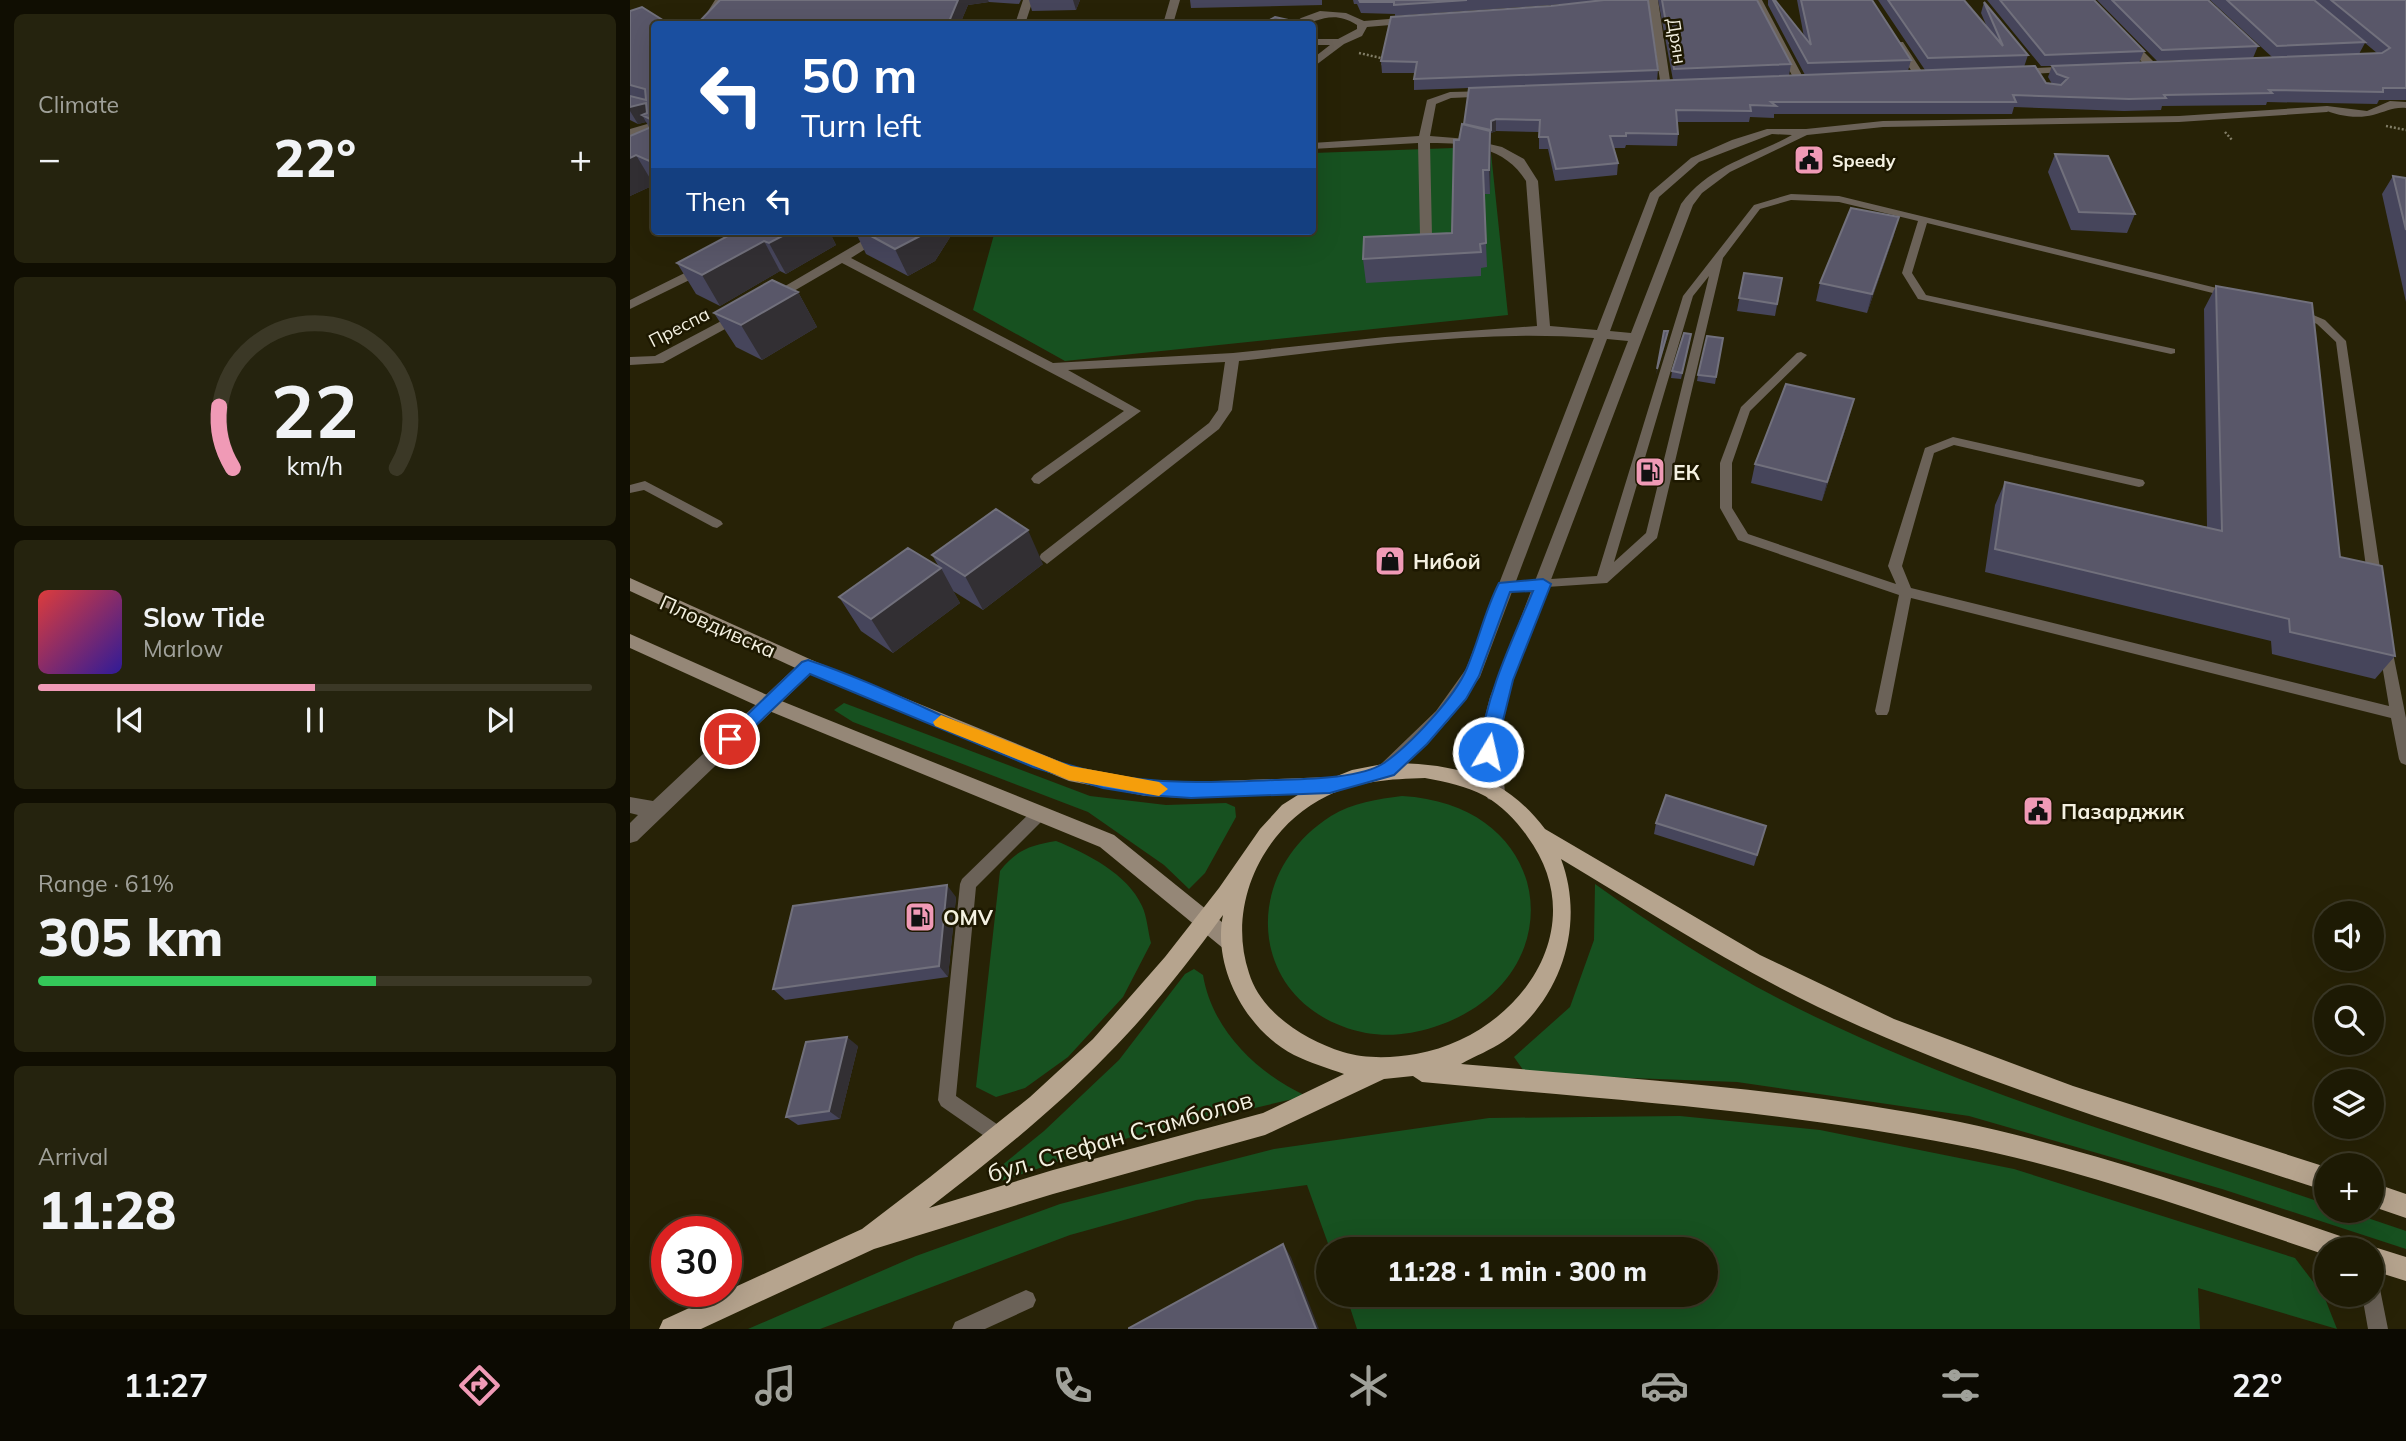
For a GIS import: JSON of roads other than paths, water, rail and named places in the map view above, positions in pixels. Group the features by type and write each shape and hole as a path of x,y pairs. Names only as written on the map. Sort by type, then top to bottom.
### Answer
{"main road":[{"path":"1389,1070 1429,1065 1480,1045 1522,1011 1538,991 1550,968 1562,922 1558,877 1540,836 1520,813 1495,793 1444,773 1388,770 1330,785 1311,795 1277,821 1251,855 1241,874 1231,907 1231,942 1240,980 1261,1015 1276,1030 1302,1048 1332,1062 1389,1070 1743,1102 1849,1115 1959,1134 2085,1164 2314,1239"},
{"path":"1540,836 1744,956 1825,999 1920,1041 2029,1082 2314,1175"},
{"name":"бул. Стефан Стамболов","path":"871,1238 1000,1138 1100,1049 1241,874"},
{"name":"бул. Стефан Стамболов","path":"672,1329 871,1238 1053,1182 1265,1125 1389,1070"},
{"path":"2384,1198 2406,1206"},
{"path":"2384,1262 2406,1269"}],"street":[{"path":"707,21 720,0"},
{"path":"1021,21 1028,0"},
{"path":"1169,21 1175,0"},
{"path":"1637,2 1651,0"},
{"name":"Дрян","path":"1651,0 1666,87"},
{"path":"1757,0 1800,81"},
{"path":"1303,21 1313,16 1339,14 1353,17 1362,24 1425,19"},
{"path":"1316,62 1337,45 1358,34 1362,24"},
{"path":"2115,29 2152,66"},
{"path":"1891,33 1920,76"},
{"path":"1316,42 1337,45"},
{"path":"2028,61 2039,76"},
{"path":"2139,67 2165,66"},
{"path":"1997,73 2039,76 2088,69"},
{"path":"1906,77 1933,75"},
{"path":"1787,82 1813,81"},
{"path":"1653,88 1680,87"},
{"path":"1426,236 1424,140 1431,102 1450,95 1504,93"},
{"path":"1388,770 1421,739 1460,694 1474,672 1654,196 1695,160 1736,142 1772,131 1806,132 1883,124 2179,119 2327,109"},
{"path":"630,134 651,126"},
{"path":"1495,793 1488,752 1490,730 1504,680 1687,204 1696,190 1720,172 1784,146 1806,132"},
{"path":"1316,146 1424,140 1491,146 1518,157 1528,167 1544,330"},
{"name":"Преспа","path":"630,361 658,360 844,259 882,235"},
{"path":"844,259 1135,411 1039,479"},
{"path":"630,305 716,261"},
{"path":"1052,367 1233,357 1385,341 1544,330 1636,337"},
{"path":"1047,558 1214,426 1225,410 1233,357"},
{"name":"Пловдивска","path":"630,584 808,666 1039,762 1103,781 1146,788 1191,790 1330,785"},
{"path":"630,641 768,703 1107,841 1231,942"},
{"path":"630,835 808,666"},
{"path":"630,805 655,810"}],"lane":[{"path":"2327,109 2360,116 2377,114 2390,104 2406,105"},
{"path":"1602,580 1688,296 1757,207 1791,197 1839,199 2244,298"},
{"path":"1924,219 1907,273 1923,297 2171,351"},
{"path":"1505,587 1602,580 1652,535 1720,255"},
{"path":"2284,307 2310,314 2328,326 2341,341 2378,597"},
{"path":"1801,355 1745,410 1726,463 1726,508 1743,537 1906,592 2398,714"},
{"path":"1882,711 1906,592 1895,566 1929,451 1953,441 2139,483"},
{"path":"630,489 645,485 717,524"},
{"path":"2384,636 2406,759"},
{"path":"1000,1138 947,1100 968,884 1040,813"},
{"path":"962,1329 1026,1300"},
{"path":"2374,1307 2378,1329"}],"place":[{"name":"Speedy","path":"1809,160"},
{"name":"ЕК","path":"1650,472"},
{"name":"Нибой","path":"1390,561"},
{"name":"Пазарджик","path":"2038,811"},
{"name":"OMV","path":"920,917"}]}
